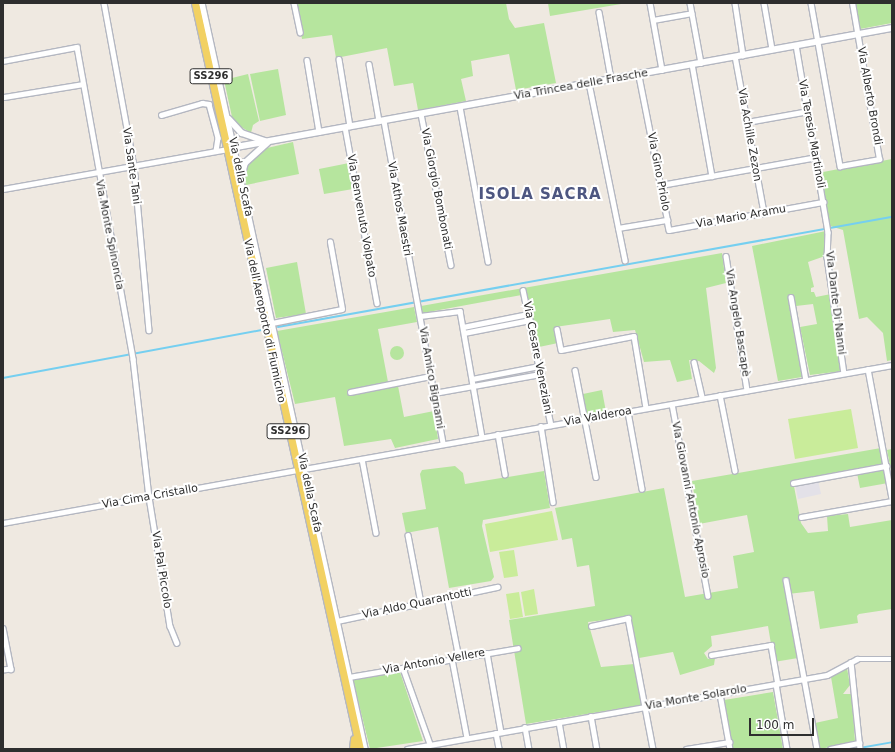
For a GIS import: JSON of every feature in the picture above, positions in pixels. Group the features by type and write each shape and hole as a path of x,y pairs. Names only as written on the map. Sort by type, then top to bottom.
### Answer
{"main road":[{"name":"Via dell'Aeroporto di Fiumicino","path":"195,3 230,148 300,470 344,686 354,739 354,749"},
{"name":"Via dell'Aeroporto di Fiumicino","path":"344,686 360,749"}],"street":[{"name":"Via Sante Tani","path":"104,3 134,166 149,330"},
{"name":"Via della Scafa","path":"202,3 226,114 230,148 241,181 272,322 300,470 365,749"},
{"path":"294,3 300,32"},
{"path":"650,3 662,70"},
{"path":"690,3 701,63"},
{"path":"735,3 743,55"},
{"path":"764,3 772,49"},
{"path":"811,3 818,41"},
{"path":"852,3 858,34"},
{"path":"599,12 611,79"},
{"path":"653,20 691,13"},
{"name":"Via Trincea delle Frasche","path":"230,148 892,28"},
{"name":"Via Alberto Brondi","path":"818,41 840,166 879,159 858,34"},
{"name":"Via Teresio Martinoli","path":"796,45 828,232"},
{"name":"Via Monte Spinoncia","path":"3,61 77,47 98,172 133,359 149,497"},
{"name":"Via Achille Zezon","path":"735,56 764,213"},
{"name":"Via Benvenuto Volpato","path":"339,59 348,127 377,304"},
{"path":"307,60 319,132"},
{"name":"Via Athos Maestri","path":"369,64 419,315"},
{"path":"692,64 712,176"},
{"name":"Via Gino Priolo","path":"618,228 667,220 638,74"},
{"path":"589,83 625,260"},
{"path":"4,97 83,84"},
{"path":"161,115 202,103 209,104 218,138 216,151"},
{"path":"460,107 488,261"},
{"path":"747,122 808,111"},
{"name":"Via Trincea delle Frasche","path":"226,114 242,133 269,142"},
{"name":"Via Giorgio Bombonati","path":"421,114 451,265"},
{"name":"Via Trincea delle Frasche","path":"241,181 245,162 269,142"},
{"path":"3,189 230,148"},
{"path":"661,185 816,157"},
{"name":"Via Mario Aramu","path":"667,220 669,230 823,202"},
{"name":"Via Dante Di Nanni","path":"828,232 827,257 844,373"},
{"path":"272,322 342,310 330,242"},
{"name":"Via Angelo Bascapè","path":"726,256 747,390"},
{"name":"Via Cesare Veneziani","path":"524,290 551,425"},
{"path":"791,297 806,380"},
{"path":"419,315 459,310 482,437"},
{"path":"463,326 528,314"},
{"name":"Via Amico Bignami","path":"419,315 443,444"},
{"path":"464,333 530,320"},
{"path":"557,329 561,350 634,336 646,408"},
{"path":"694,362 702,398"},
{"name":"Via Valderoa","path":"300,470 541,426 892,365"},
{"path":"472,379 539,366"},
{"path":"868,369 892,498"},
{"path":"575,370 596,478"},
{"path":"434,393 541,374"},
{"path":"350,392 431,376"},
{"path":"720,395 735,471"},
{"name":"Via Giovanni Antonio Aprosio","path":"672,404 708,596"},
{"path":"628,412 642,489"},
{"path":"541,426 553,502"},
{"path":"498,434 505,474"},
{"path":"362,459 376,534"},
{"path":"793,483 886,466"},
{"name":"Via Cima Cristallo","path":"3,523 300,470"},
{"name":"Via Pal Piccolo","path":"149,497 170,626 176,643"},
{"path":"801,517 892,501"},
{"path":"408,535 421,603"},
{"path":"786,580 817,749"},
{"name":"Via Aldo Quarantotti","path":"336,621 447,597 497,588"},
{"path":"447,597 459,658"},
{"path":"592,626 628,618 653,749"},
{"path":"3,628 10,669 3,670"},
{"path":"710,655 771,645 787,749"},
{"name":"Via Antonio Vellere","path":"349,677 518,648"},
{"path":"488,653 499,732 499,749"},
{"path":"452,659 467,738"},
{"name":"Via Monte Solarolo","path":"407,749 827,675 857,659 892,659"},
{"path":"851,662 860,749"},
{"path":"403,668 430,744"},
{"path":"720,694 730,749"},
{"path":"591,716 597,749"},
{"path":"559,722 564,749"},
{"path":"525,727 529,749"},
{"path":"686,749 729,742"},
{"path":"830,749 859,743"}],"shaded area":[{"path":"818,480 821,494 798,499 795,484"}],"green space":[{"path":"296,3 506,3 509,19 515,28 544,23 556,83 516,90 509,54 471,61 473,76 461,79 466,101 418,110 413,83 394,86 387,48 336,58 332,35 302,39"},
{"path":"548,3 627,3 550,16"},
{"path":"855,3 892,3 892,23 860,29"},
{"path":"278,69 286,115 260,121 250,74"},
{"path":"248,74 259,121 253,125 251,133 238,125 232,117 224,80"},
{"path":"293,142 299,174 246,185 244,175 249,162 267,148"},
{"path":"892,159 892,360 887,361 883,333 867,317 859,319 843,230 827,225 823,172"},
{"path":"349,163 353,189 324,194 319,169"},
{"path":"826,231 825,256 808,262 814,287 811,288 811,292 814,292 816,297 831,294 843,371 810,375 800,327 817,324 813,304 796,306 794,298 788,299 802,377 778,381 752,246"},
{"path":"722,253 726,283 706,288 716,368 714,373 699,361 689,360 692,379 677,382 670,360 644,362 635,330 613,332 610,319 555,327 558,343 539,347 527,294 423,313 421,306"},
{"path":"297,262 306,314 276,318 266,268"},
{"path":"414,307 417,322 378,329 388,382 347,390 348,395 398,386 404,417 434,411 438,439 395,448 391,439 344,446 335,397 295,404 277,331"},
{"path":"397,346 402,348 404,353 402,358 397,360 392,358 390,353 392,348"},
{"path":"602,390 606,412 587,415 583,394"},
{"path":"851,409 858,448 795,459 788,419"},
{"path":"881,448 884,465 793,481 801,523 808,533 828,531 827,516 848,514 850,527 892,520 892,609 859,614 857,616 858,623 820,629 814,591 788,594 798,658 774,662 768,626 711,636 712,646 704,653 708,659 715,658 714,665 680,675 673,652 639,658 631,617 588,622 601,667 634,664 641,705 526,724 509,620 595,606 589,565 577,567 572,538 562,540 555,508 664,488 685,597 738,588 733,556 754,552 747,515 699,524 692,481"},
{"path":"892,449 892,476 887,450"},
{"path":"455,466 463,473 465,484 544,471 550,508 483,520 482,526 494,577 491,581 449,588 438,527 406,533 402,513 426,509 420,474 422,470"},
{"path":"885,468 888,483 860,488 857,473"},
{"path":"552,511 558,540 490,552 485,524"},
{"path":"514,550 518,576 504,578 499,552"},
{"path":"534,589 538,614 525,616 521,592"},
{"path":"519,592 523,617 510,619 506,594"},
{"path":"847,668 850,685 843,694 852,694 855,742 820,749 815,723 838,718 831,677"},
{"path":"400,672 423,741 370,749 353,680"},
{"path":"773,692 783,749 732,749 724,700"}],"waterway":[{"path":"278,327 892,217"},
{"path":"3,378 263,330"},
{"path":"854,749 892,742"}],"district":[{"name":"ISOLA SACRA","path":"540,195"}]}
